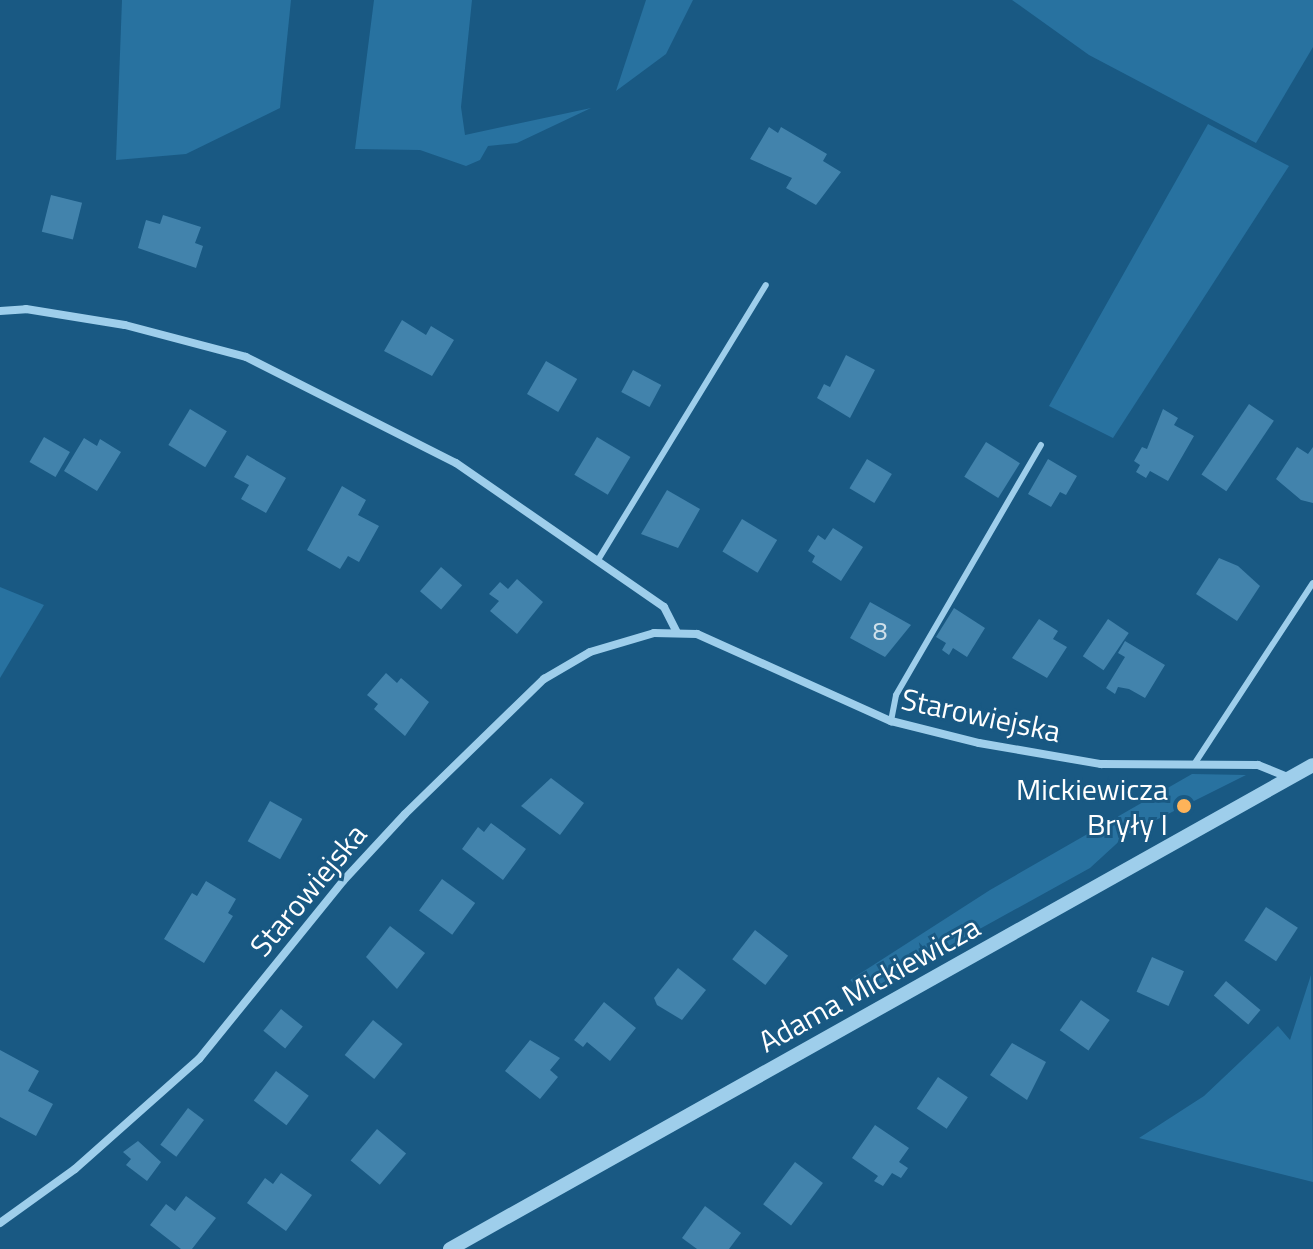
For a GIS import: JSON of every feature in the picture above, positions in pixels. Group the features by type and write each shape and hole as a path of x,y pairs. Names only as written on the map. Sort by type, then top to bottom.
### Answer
{"street":[{"path":"0,311 26,309 125,325 246,357 456,463 672,614 677,632"},
{"name":"Starowiejska","path":"0,1223 75,1169 199,1059 365,857 544,679 590,652 640,636 677,632 711,638 891,721 1101,764 1258,765 1290,778"},
{"name":"Adama Mickiewicza","path":"450,1249 1313,765"}],"lane":[{"path":"598,560 766,285"},
{"path":"891,721 896,695 1041,445"},
{"path":"1195,763 1313,583"}],"shaded area":[{"path":"122,0 291,0 280,108 186,154 116,160"},
{"path":"374,0 472,0 461,107 465,135 591,108 517,143 488,146 480,160 466,166 420,150 355,149"},
{"path":"646,0 693,0 666,54 616,91"},
{"path":"1012,0 1313,0 1313,47 1256,143 1089,55"},
{"path":"1208,124 1289,166 1113,438 1049,406"},
{"path":"0,587 44,605 0,678"},
{"path":"1192,774 1246,775 1126,835 1090,868 864,993 850,980 990,890"},
{"path":"1311,975 1313,1182 1139,1138 1204,1096 1278,1026 1290,1040"}],"building":[{"path":"769,127 778,133 781,127 827,154 823,161 841,172 816,205 786,188 792,178 750,159"},
{"path":"51,195 82,203 73,240 42,232"},
{"path":"163,215 201,227 195,243 203,246 196,268 138,248 146,220 160,224"},
{"path":"402,320 426,335 431,326 454,340 432,376 384,351"},
{"path":"846,355 875,370 850,418 817,398 824,384 830,387"},
{"path":"546,361 577,379 558,412 527,394"},
{"path":"633,370 661,385 650,407 621,392"},
{"path":"1249,404 1274,421 1226,491 1201,474"},
{"path":"190,409 227,431 205,467 168,445"},
{"path":"1163,409 1178,418 1174,425 1194,436 1168,481 1150,471 1146,478 1136,472 1140,465 1134,461 1142,447 1147,449"},
{"path":"44,437 70,452 55,477 30,462"},
{"path":"597,437 630,457 608,495 574,475"},
{"path":"84,438 97,446 100,439 121,452 97,491 64,471"},
{"path":"986,442 1020,463 998,498 964,477"},
{"path":"1297,447 1308,454 1313,447 1313,503 1301,500 1276,479"},
{"path":"247,455 286,478 266,513 241,499 249,485 234,477"},
{"path":"867,459 892,474 874,503 849,488"},
{"path":"1048,459 1077,476 1066,495 1060,492 1051,507 1028,494"},
{"path":"342,486 366,500 358,515 379,526 359,562 348,556 340,569 307,550"},
{"path":"667,490 700,509 678,548 641,534"},
{"path":"742,519 777,540 758,573 722,552"},
{"path":"833,528 863,547 841,581 812,562 815,556 808,551 818,535 825,540"},
{"path":"1219,558 1238,566 1260,586 1237,621 1196,594"},
{"path":"441,567 462,585 441,610 420,591"},
{"path":"517,579 543,602 517,634 490,611 499,601 489,594 500,582 508,589"},
{"path":"870,602 911,625 885,657 850,638"},
{"path":"954,608 985,628 967,657 953,648 949,655 942,650 946,643 936,637"},
{"path":"1039,619 1058,631 1053,639 1067,647 1047,678 1012,658"},
{"path":"1108,619 1129,633 1104,670 1083,656"},
{"path":"1125,641 1165,665 1145,698 1129,689 1118,687 1115,694 1106,688 1125,657 1118,653"},
{"path":"386,673 397,683 401,678 429,702 405,736 374,709 378,704 367,695"},
{"path":"551,778 584,803 560,835 521,806"},
{"path":"270,801 302,819 280,859 248,841"},
{"path":"491,823 526,849 503,880 462,849 478,827 484,832"},
{"path":"442,879 475,903 452,935 419,911"},
{"path":"206,881 236,899 228,913 233,916 204,963 164,939 192,893 197,896"},
{"path":"1266,907 1298,928 1276,961 1244,941"},
{"path":"390,926 425,953 397,989 366,957"},
{"path":"755,930 788,956 765,985 732,959"},
{"path":"1152,957 1184,971 1169,1006 1137,992"},
{"path":"678,968 706,990 682,1020 657,1005 654,998"},
{"path":"1226,981 1260,1010 1248,1024 1214,996"},
{"path":"1081,1000 1110,1020 1088,1050 1060,1030"},
{"path":"604,1002 636,1028 610,1061 587,1042 583,1047 574,1040"},
{"path":"281,1009 303,1027 285,1048 263,1031"},
{"path":"373,1020 403,1044 374,1079 345,1055"},
{"path":"530,1040 560,1058 550,1070 558,1077 540,1099 505,1071"},
{"path":"1012,1043 1046,1062 1027,1100 990,1075"},
{"path":"0,1050 39,1071 28,1091 53,1104 36,1136 0,1117"},
{"path":"276,1071 309,1096 286,1125 254,1101"},
{"path":"938,1077 968,1097 947,1129 917,1109"},
{"path":"188,1108 204,1120 176,1157 160,1145"},
{"path":"875,1125 909,1148 899,1162 908,1168 901,1178 892,1173 883,1186 874,1181 878,1176 852,1158"},
{"path":"377,1129 406,1153 380,1185 351,1160"},
{"path":"138,1141 161,1162 147,1181 126,1165 131,1159 123,1152"},
{"path":"795,1162 823,1183 791,1225 763,1204"},
{"path":"281,1173 312,1195 286,1231 247,1203 265,1178 273,1184"},
{"path":"186,1196 216,1218 192,1249 181,1249 150,1225 166,1204 175,1211"},
{"path":"705,1206 741,1233 729,1249 697,1249 682,1238"}],"place":[{"name":"Mickiewicza Bryły I","path":"1184,806"}]}
